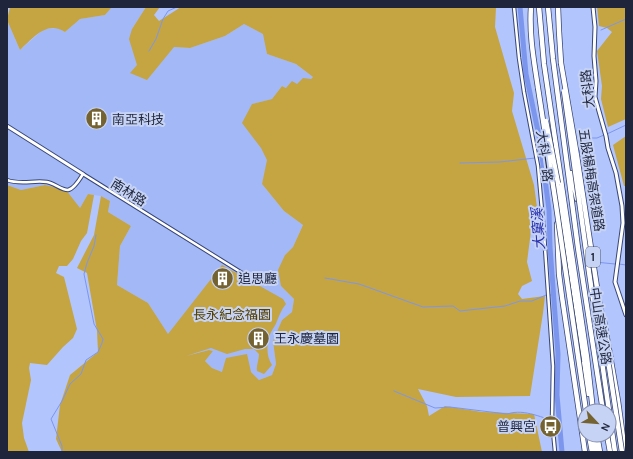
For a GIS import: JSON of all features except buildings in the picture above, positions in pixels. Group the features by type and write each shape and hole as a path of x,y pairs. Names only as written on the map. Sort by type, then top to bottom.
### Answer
{"highway":[{"path":"531,7 531,47 585,403"},
{"name":"中山高速公路","path":"539,7 544,64 586,350 592,403"},
{"name":"中山高速公路","path":"548,7 551,44 578,248 602,403"},
{"name":"五股楊梅高架道路","path":"558,7 561,63 579,164 622,452"},
{"path":"561,63 565,104 615,452"},
{"path":"538,88 549,132 566,239 589,403"},
{"path":"553,122 559,274 585,452"},
{"path":"564,144 595,266 618,401 625,452"},
{"path":"583,356 591,395"}],"street":[{"name":"大科一路","path":"514,7 524,92 538,166 553,366 552,420 554,452"},
{"name":"大科路","path":"593,7 595,27 595,97 606,134 608,148 616,172 622,206 623,223 615,282 626,315"},
{"name":"南林路","path":"7,126 242,274"},
{"path":"7,180 16,182 49,182 67,190 78,182 83,174"}],"shaded area":[{"path":"112,7 146,7 132,29 174,47 190,48 225,36 244,24 264,34 267,54 296,64 313,77 286,88 282,86 272,99 252,104 261,148 268,160 262,184 284,211 303,225 293,247 285,255 281,286 294,299 292,312 282,320 273,341 276,364 272,375 259,380 251,372 222,372 212,368 205,361 213,351 209,350 186,356 173,342 148,303 117,285 120,246 131,226 108,212 110,201 101,196 88,194 80,208 45,185 21,190 7,185 7,20 20,50 44,29 58,28 65,32 80,19 105,15"}],"green space":[{"path":"10,7 112,7 105,15 80,19 65,32 52,28 46,29 35,36 20,50 7,20"},
{"name":"長永紀念福園","path":"146,7 160,7 154,15 159,21 181,7 496,7 495,27 514,93 512,111 534,185 538,215 533,215 527,262 532,281 522,286 518,294 522,299 545,296 530,396 456,397 418,389 427,406 429,416 445,406 482,412 534,414 542,452 62,452 56,439 60,405 70,375 98,352 97,331 87,273 77,268 94,235 101,196 110,201 108,212 131,226 120,246 117,285 148,303 168,334 222,265 283,299 286,304 269,336 268,354 272,365 264,374 257,371 259,354 254,349 245,349 227,354 211,348 186,356 209,350 213,351 205,361 212,368 222,372 226,358 247,354 251,372 259,380 272,375 276,364 273,341 282,320 292,312 294,299 281,286 278,270 285,255 293,247 303,225 284,211 262,184 267,160 261,148 242,123 252,104 272,99 282,86 286,88 292,81 297,84 303,78 311,79 313,77 296,64 267,54 263,34 244,24 225,36 190,48 174,47 147,80 130,73 137,65 129,39 132,29"},
{"path":"597,7 626,7 626,119 608,127 601,99 602,86 597,51 612,32 607,28 599,26"},
{"path":"626,136 626,186 624,186 613,145"},
{"path":"7,185 21,190 45,185 66,190 80,208 88,194 94,195 87,233 81,241 73,259 67,266 59,266 56,273 64,277 77,329 73,338 47,365 30,363 29,368 31,380 22,423 24,438 29,452 7,452"}],"waterway":[{"path":"149,51 168,11 177,7"},
{"name":"大窠溪","path":"520,7 526,74 540,141 549,210 550,247 558,354 557,395 562,452"},
{"path":"601,30 626,19"},
{"path":"607,134 626,125"},
{"path":"588,216 579,148 587,138 597,138 604,135"},
{"path":"460,163 500,162 535,158"},
{"path":"62,452 62,446 51,419 70,384 81,374 86,360 98,352 103,339 94,324 84,274 94,246 96,235"},
{"path":"595,262 615,264"},
{"path":"619,264 626,265"},
{"path":"325,278 359,284 423,307 453,306 460,311 505,306 520,301 532,301 546,295 554,295"},
{"path":"601,298 606,321"},
{"path":"609,337 614,360"},
{"path":"394,391 435,408 450,407 507,414 521,412 560,422"}],"place":[{"name":"南亞科技","path":"97,119"},
{"name":"追思廳","path":"223,278"},
{"name":"王永慶墓園","path":"258,338"},
{"name":"普興宮","path":"551,426"}]}
